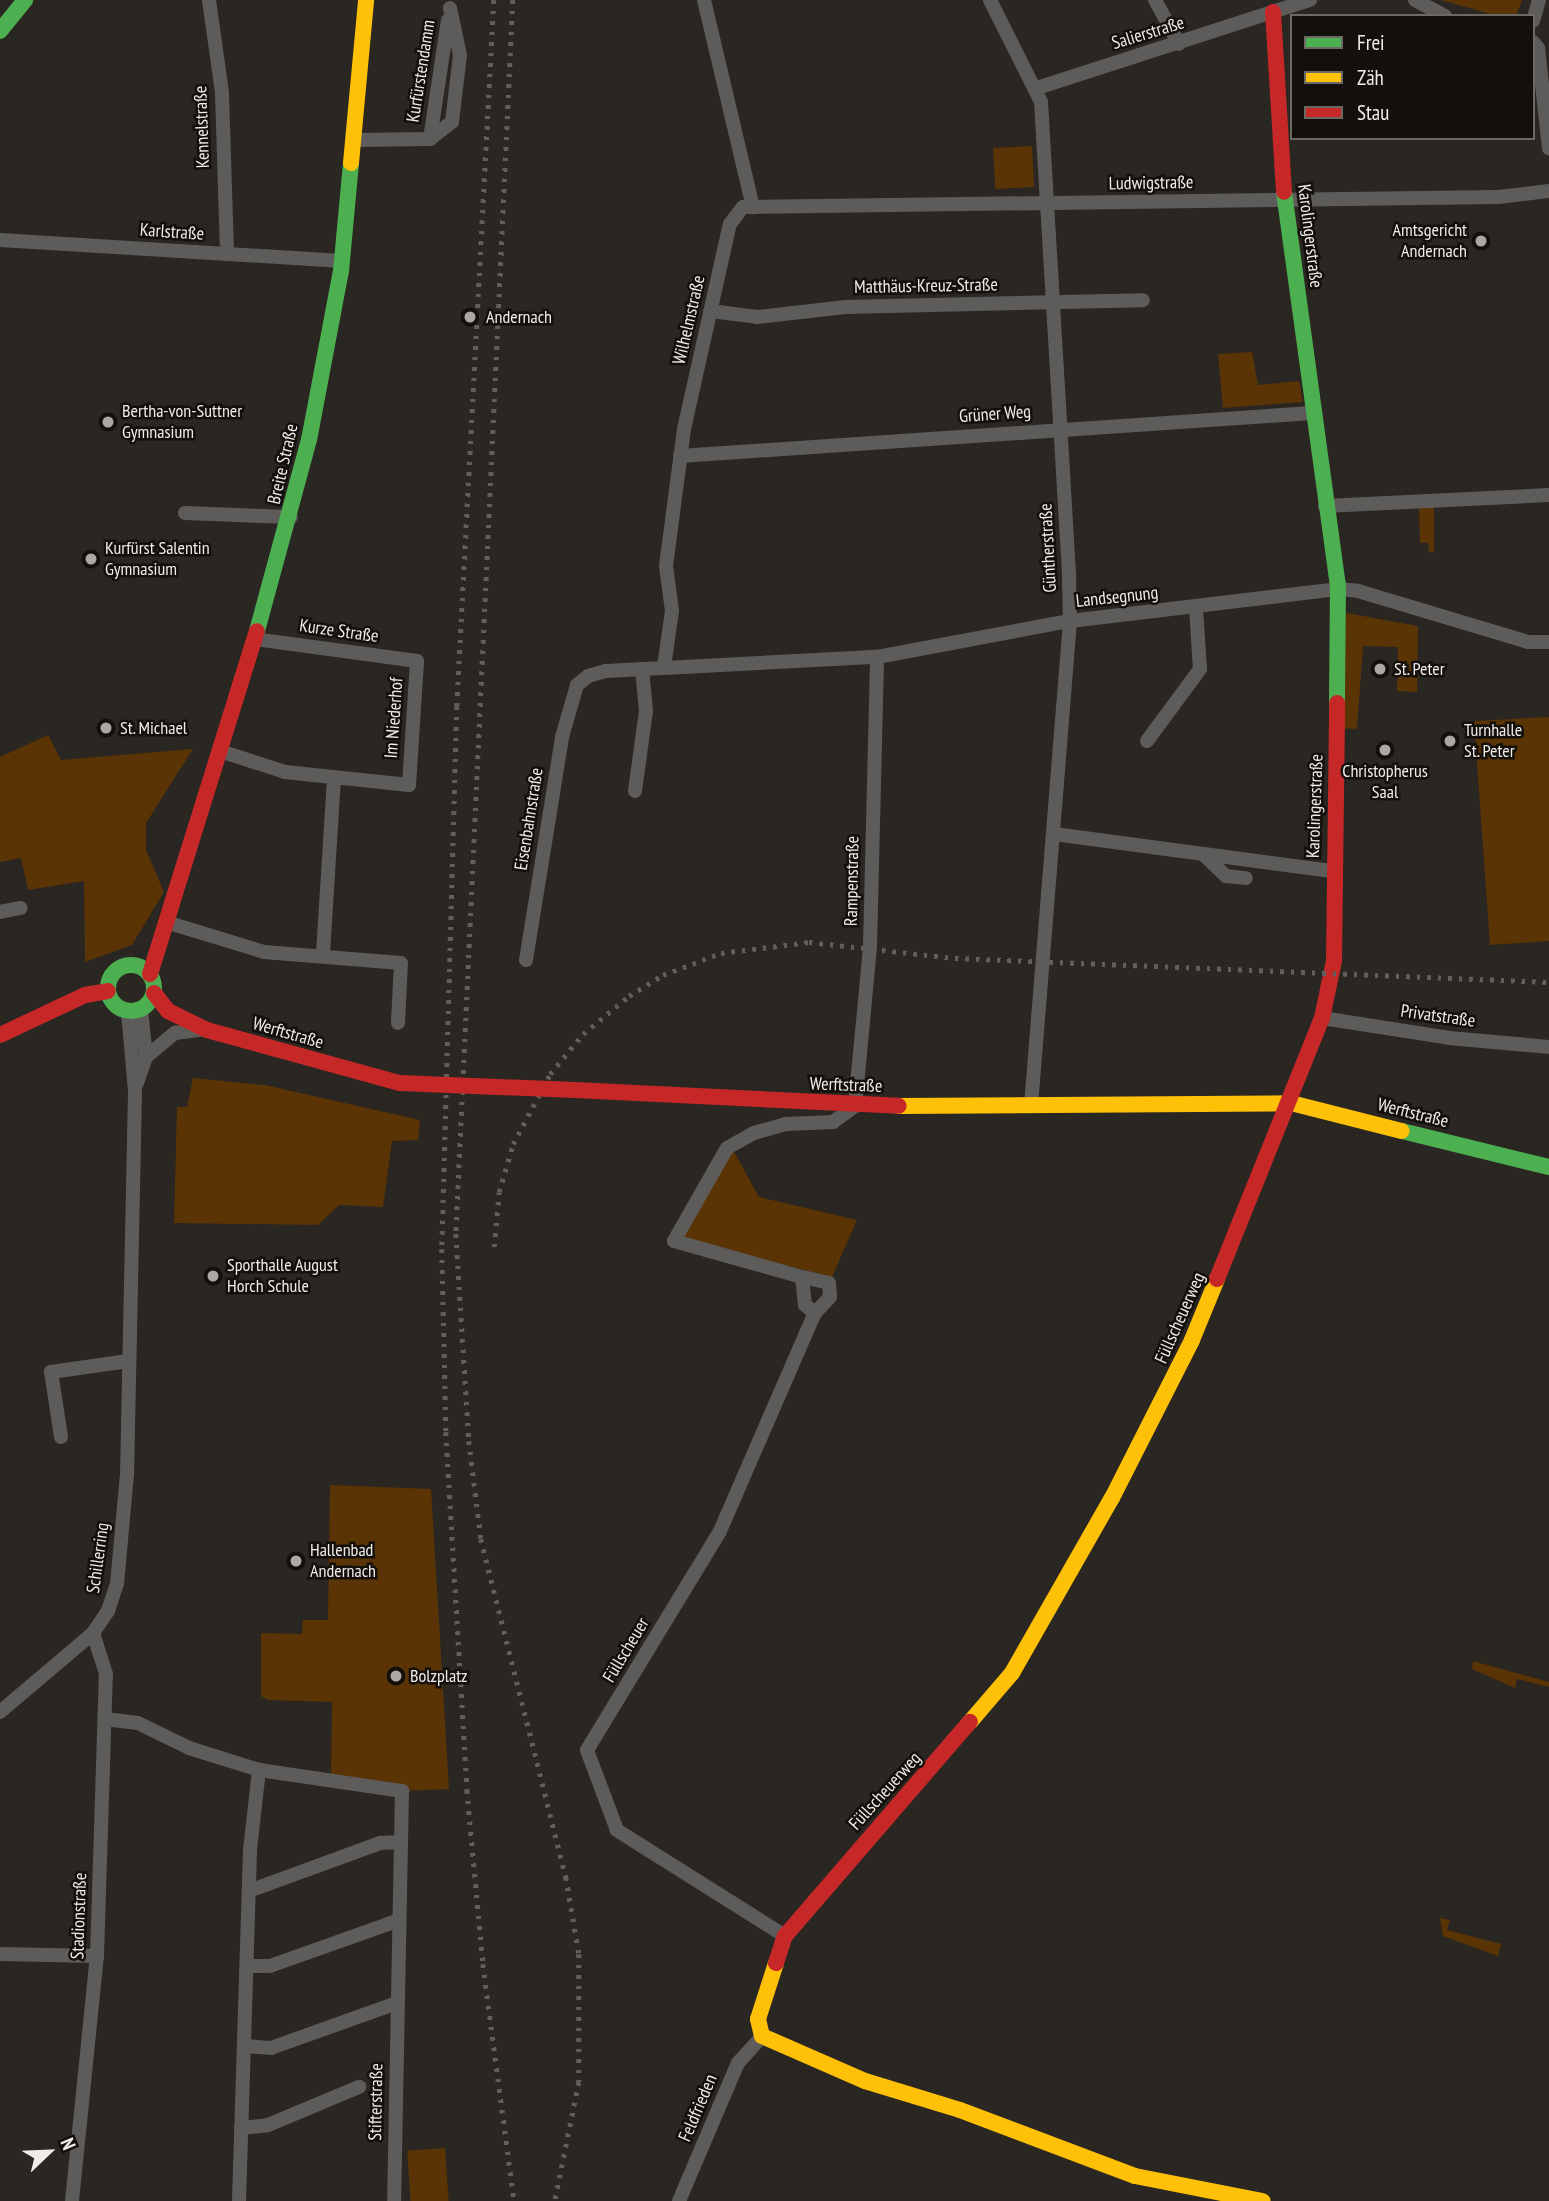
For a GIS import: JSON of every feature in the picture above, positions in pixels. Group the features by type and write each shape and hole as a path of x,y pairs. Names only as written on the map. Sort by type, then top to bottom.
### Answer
{"street":[{"path":"0,31 24,0"},
{"name":"Kennelstraße","path":"209,0 222,93 227,254"},
{"name":"Breite Straße","path":"150,974 172,923 220,751 291,517 330,341 342,261 366,0"},
{"path":"705,0 753,206"},
{"name":"Güntherstraße","path":"990,0 1037,88 1061,428 1070,621 1031,1107"},
{"path":"1154,0 1179,44"},
{"name":"Salierstraße","path":"1037,88 1310,0"},
{"path":"1416,0 1441,14"},
{"name":"Kurfürstendamm","path":"354,140 430,139 452,122 460,55 450,4"},
{"name":"Karolingerstraße","path":"1273,12 1284,200 1337,589 1333,973 1322,1018 1291,1102"},
{"path":"1535,44 1538,47 1549,148"},
{"name":"Ludwigstraße","path":"753,206 1498,197 1549,191"},
{"name":"Wilhelmstraße","path":"664,667 672,611 666,566 680,456 730,223 743,207 753,206"},
{"name":"Karlstraße","path":"0,240 342,261"},
{"name":"Matthäus-Kreuz-Straße","path":"711,311 757,317 845,307 1143,300"},
{"name":"Grüner Weg","path":"680,456 1312,413"},
{"path":"1325,506 1549,495"},
{"path":"185,513 291,517"},
{"name":"Landsegnung","path":"577,685 607,671 877,657 1070,621 1337,589 1359,591 1528,642 1549,642"},
{"path":"1147,741 1200,669 1196,608"},
{"name":"Kurze Straße","path":"255,639 417,661"},
{"name":"Rampenstraße","path":"855,1106 870,947 877,657"},
{"name":"Im Niederhof","path":"220,751 285,772 409,785 417,661"},
{"path":"635,791 646,711 642,668"},
{"name":"Eisenbahnstraße","path":"526,960 562,737 577,685"},
{"path":"323,953 334,779"},
{"path":"1054,834 1332,871"},
{"path":"1203,854 1226,876 1246,878"},
{"path":"0,912 21,908"},
{"path":"172,923 264,952 298,956 323,953 401,963 398,1023"},
{"name":"Breite Straße","path":"131,965 172,923"},
{"path":"142,1005 150,974 131,965 111,976 108,991 118,1007 142,1005 160,1021 185,1029 207,1030"},
{"path":"0,1035 85,995 108,991"},
{"name":"Werftstraße","path":"142,1005 168,1011 207,1030 400,1083 855,1106 1031,1107 1291,1102 1549,1167"},
{"name":"Schillerring","path":"135,1091 146,1057 142,1005"},
{"name":"Schillerring","path":"0,1712 93,1633 108,1611 117,1584 127,1475 135,1091 142,1005"},
{"name":"Privatstraße","path":"1322,1018 1449,1038 1549,1047"},
{"path":"146,1057 185,1029"},
{"name":"Füllscheuerweg","path":"762,2036 758,2019 785,1936 1012,1673 1147,1434 1291,1102"},
{"name":"Füllscheuer","path":"785,1936 617,1830 587,1751 720,1531 816,1313 832,1291 829,1283 674,1241 727,1148 754,1133 786,1124 833,1122 855,1106"},
{"path":"802,1277 806,1304 816,1313"},
{"path":"61,1437 51,1371 128,1362"},
{"name":"Stadionstraße","path":"72,2201 97,1956 106,1674 93,1633"},
{"name":"Stifterstraße","path":"104,1719 138,1723 189,1748 259,1770 402,1791 394,2201"},
{"path":"239,2201 249,1891 259,1770"},
{"path":"249,1891 380,1843 401,1842"},
{"path":"247,1966 270,1966 399,1920"},
{"path":"0,1954 97,1956"},
{"path":"244,2046 271,2048 397,2003"},
{"path":"762,2036 865,2081 960,2110 1135,2176 1263,2201"},
{"name":"Feldfrieden","path":"679,2201 738,2063 762,2036"},
{"name":"Stifterstraße","path":"241,2128 268,2125 359,2087"}],"shaded area":[{"path":"1441,0 1522,0 1517,14 1490,14"},
{"path":"1032,146 1034,187 995,189 993,148"},
{"path":"1252,352 1258,385 1299,381 1303,402 1223,408 1218,354"},
{"path":"1434,505 1434,553 1429,552 1428,543 1420,543 1419,506"},
{"path":"1341,612 1418,626 1417,692 1397,691 1398,647 1363,646 1357,729 1339,728"},
{"path":"1549,717 1549,941 1490,945 1474,721"},
{"path":"48,735 61,760 193,749 146,823 146,850 164,892 132,945 85,962 84,881 28,890 21,858 0,862 0,757"},
{"path":"193,1078 265,1085 420,1120 418,1140 392,1141 383,1207 339,1205 318,1225 174,1223 177,1107 187,1107"},
{"path":"733,1150 759,1197 857,1220 832,1277 681,1238"},
{"path":"330,1485 431,1489 449,1789 402,1791 331,1779 332,1702 268,1700 261,1696 261,1633 302,1634 303,1620 328,1620"},
{"path":"1473,1661 1549,1682 1549,1687 1517,1679 1515,1688 1472,1669"},
{"path":"1440,1918 1450,1920 1447,1930 1501,1944 1498,1956 1443,1936"},
{"path":"445,2148 449,2201 411,2201 407,2151"}],"railway":[{"path":"494,0 457,706 442,1249 446,1432 467,1790 483,1964 514,2201"},
{"path":"513,0 456,1234 469,1441 481,1539 566,1877 579,1954 579,2082 555,2201"},
{"path":"494,1247 499,1192 513,1144 550,1074 583,1034 629,996 663,975 721,953 809,942 955,958 1549,982"}],"traffic: fast":[{"path":"0,31 25,0"},
{"path":"257,631 309,440 341,271 351,163"},
{"path":"1284,192 1338,584 1337,703"},
{"path":"131,965 147,972 154,988 147,1004 131,1011 115,1004 108,988 115,972 131,965"},
{"path":"1402,1131 1549,1167"}],"traffic: slow":[{"path":"351,163 366,0"},
{"path":"899,1106 1291,1103 1402,1131"},
{"path":"970,1722 1012,1673 1112,1498 1192,1340 1217,1279"},
{"path":"776,1963 758,2019 762,2036 865,2081 960,2110 1135,2176 1263,2201"}],"traffic: jam":[{"path":"1273,12 1284,192"},
{"path":"150,974 257,631"},
{"path":"1217,1279 1322,1018 1334,961 1337,703"},
{"path":"0,1035 85,995 108,991"},
{"path":"154,993 168,1011 207,1030 400,1083"},
{"path":"400,1083 575,1090"},
{"path":"575,1090 899,1106"},
{"path":"776,1963 785,1936 970,1722"}],"place":[{"name":"Amtsgericht Andernach","path":"1481,241"},
{"name":"Andernach","path":"470,317"},
{"name":"Bertha-von-Suttner Gymnasium","path":"108,422"},
{"name":"Kurfürst Salentin Gymnasium","path":"91,559"},
{"name":"St. Peter","path":"1380,669"},
{"name":"St. Michael","path":"106,728"},
{"name":"Turnhalle St. Peter","path":"1450,741"},
{"name":"Christopherus Saal","path":"1385,750"},
{"name":"Sporthalle August Horch Schule","path":"213,1276"},
{"name":"Hallenbad Andernach","path":"296,1561"},
{"name":"Bolzplatz","path":"396,1676"}]}
